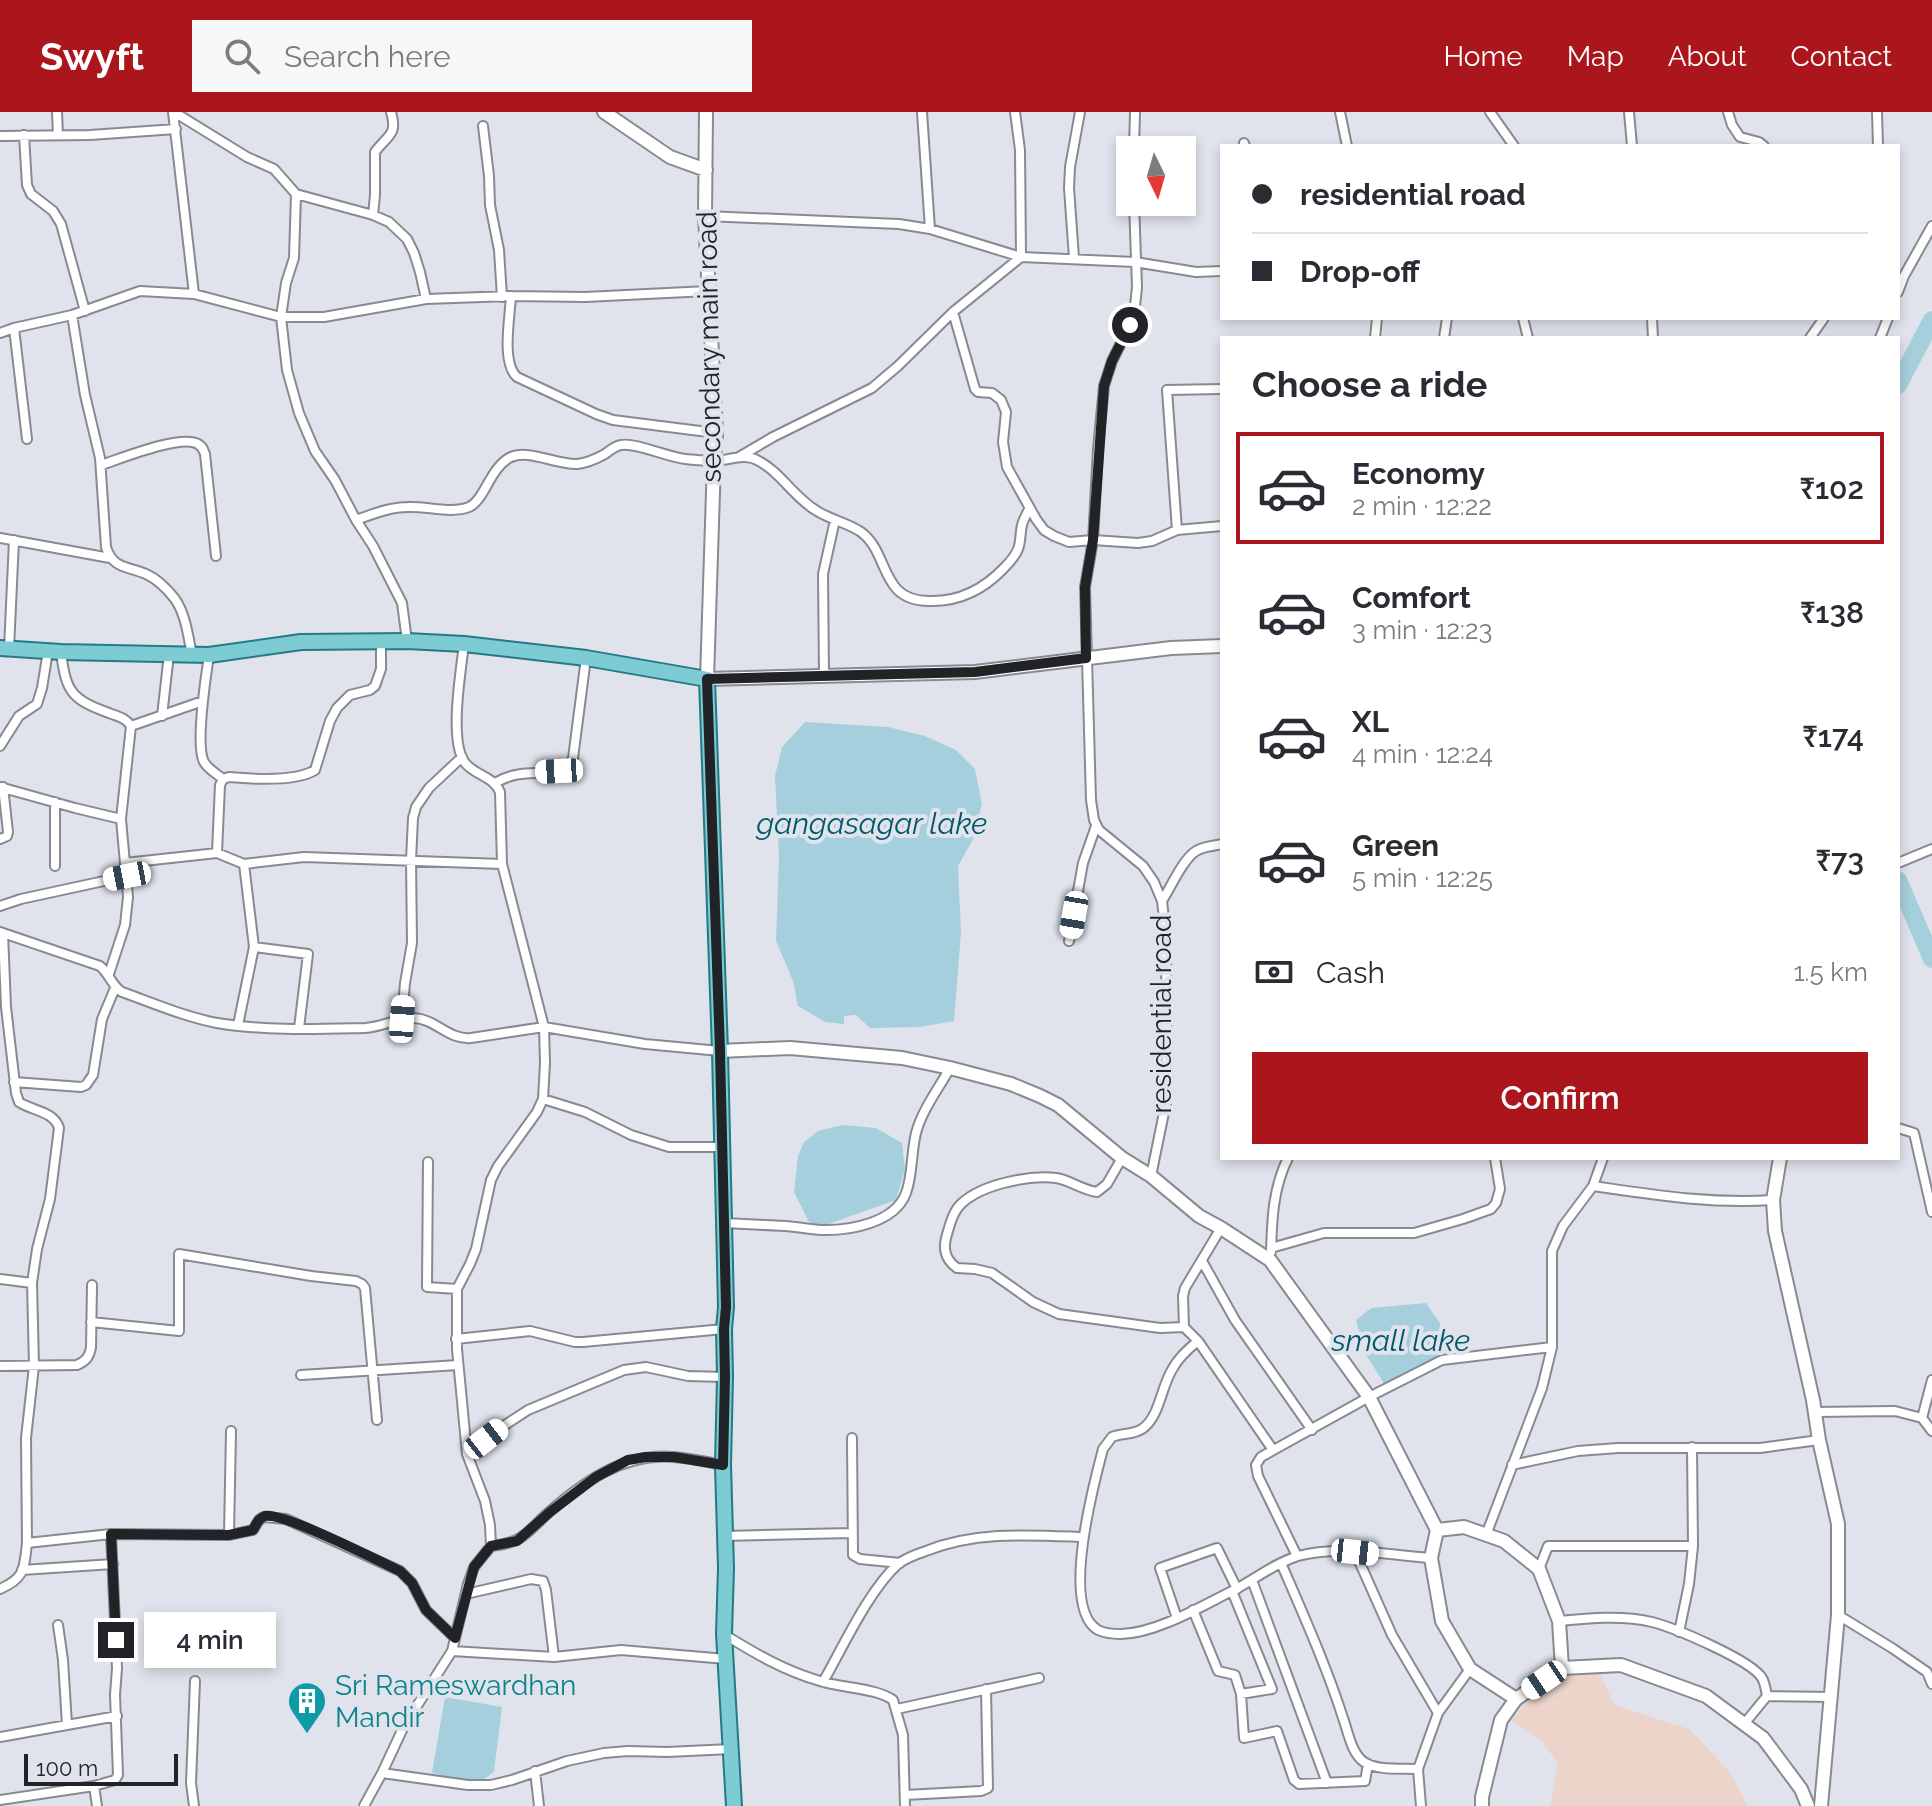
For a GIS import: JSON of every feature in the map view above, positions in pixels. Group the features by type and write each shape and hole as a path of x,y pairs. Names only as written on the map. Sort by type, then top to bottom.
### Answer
{"main road":[{"path":"4,649 209,655 301,642 407,641 464,644 586,658 707,679 726,1307 724,1634 734,1806"}],"street":[{"path":"57,112 58,135"},
{"path":"174,112 194,294"},
{"path":"174,112 247,157 274,169 296,194 389,222 407,239 414,253 426,299"},
{"path":"373,215 375,152 393,133 395,128 391,112"},
{"path":"604,112 670,157 706,170"},
{"name":"secondary main road","path":"706,112 705,216 716,433 707,679"},
{"path":"922,112 930,229"},
{"path":"1015,112 1020,150 1021,257"},
{"path":"1074,258 1069,188 1080,112"},
{"path":"1134,136 1135,112"},
{"path":"1340,112 1347,144"},
{"path":"1490,112 1513,144"},
{"path":"1629,112 1632,144"},
{"path":"1728,112 1740,137 1762,144"},
{"path":"1877,112 1878,144"},
{"path":"483,126 490,210 507,296 511,372 613,420 716,433"},
{"path":"0,136 90,135 176,129"},
{"path":"24,135 27,185 31,194 53,211 61,224 85,311"},
{"path":"296,194 295,248 281,317 284,355 299,413 315,451 373,546 402,603 407,641"},
{"path":"705,216 899,224 930,229 1021,257 1135,262 1196,272 1220,271"},
{"path":"1069,941 1083,863 1096,826 1091,800 1085,587 1093,540 1104,386 1135,306 1134,216"},
{"path":"1900,287 1932,226"},
{"path":"738,458 773,437 872,388 953,312 1021,257"},
{"path":"0,333 72,315 140,291 194,294 281,317 324,317 426,299 585,297 708,291"},
{"path":"953,312 975,389 992,393 1005,405 1007,417 1003,442 1007,467 1044,530 1069,542 1138,543 1164,537 1177,530 1220,526"},
{"path":"72,315 85,395 101,465 106,547 110,558 118,565 147,575 176,601 186,623 192,655"},
{"path":"14,328 27,439"},
{"path":"1177,530 1167,390 1220,389"},
{"path":"101,465 165,444 199,444 205,454 216,556"},
{"path":"356,520 399,507 468,507 474,504 489,478 512,456 580,464 592,461 622,444 681,458 714,461 747,457 759,461 797,497 817,511 862,533 870,541 891,584 901,594 927,602 972,594 996,577 1017,552 1022,525 1029,509"},
{"path":"824,675 823,574 835,520"},
{"path":"0,538 110,558"},
{"path":"4,649 14,540"},
{"path":"217,853 220,785 223,779 268,779 305,775 315,770 337,708 350,695 375,686 381,669 381,642"},
{"path":"464,644 458,749 466,764 499,787 502,864 544,1027 543,1099 491,1180 476,1249 457,1289 456,1339 467,1454 485,1501 491,1546"},
{"path":"707,679 975,672 1171,648 1220,646"},
{"path":"54,652 73,693 88,705 125,719 131,726 121,819 128,897 125,925 109,974"},
{"path":"0,746 19,716 37,704 54,652"},
{"path":"162,716 169,654"},
{"path":"209,655 203,701 203,758 205,764 223,779"},
{"path":"495,783 513,774 559,771 569,767 573,758 586,658"},
{"path":"131,726 203,701"},
{"path":"402,1019 412,943 413,818 416,807 429,788 462,757"},
{"path":"0,839 8,832 1,787 121,819"},
{"path":"55,802 55,866"},
{"name":"residential road","path":"1096,826 1143,866 1162,901 1166,935 1167,1098 1151,1176"},
{"path":"1162,901 1195,851 1220,844"},
{"path":"1900,862 1932,849"},
{"path":"125,863 217,853 244,864 304,857 502,864"},
{"path":"238,1025 254,947 244,864"},
{"path":"0,906 127,876"},
{"path":"0,1589 20,1576 27,1543 26,1438 34,1366 32,1283 50,1199 59,1128 57,1121 49,1115 19,1102 6,1007 1,932 100,966 109,974 115,988 122,992 214,1022 299,1028 373,1027 402,1019 424,1019 464,1039 544,1027 645,1044 720,1051 790,1048 902,1058 1011,1084 1058,1105 1199,1216 1270,1254 1369,1397 1437,1530 1431,1558 1442,1621 1470,1669 1516,1699"},
{"path":"254,947 308,954 299,1028"},
{"path":"14,1082 86,1085 93,1075 102,1019 115,988"},
{"path":"724,1223 822,1230 871,1223 889,1213 899,1206 905,1196 916,1134 950,1068"},
{"path":"543,1099 585,1112 631,1135 669,1147 722,1147"},
{"path":"1900,1129 1914,1133 1932,1212"},
{"path":"1122,1158 1107,1184 1097,1192 1057,1178 1022,1179 983,1191 961,1204 956,1211 944,1252 953,1266 992,1273 1033,1302 1059,1314 1160,1328 1184,1327"},
{"path":"1270,1254 1275,1194 1287,1160"},
{"path":"1270,1254 1324,1233 1414,1233 1491,1209 1500,1189 1495,1160"},
{"path":"1486,1535 1542,1388 1552,1347 1552,1251 1563,1226 1593,1186 1602,1160"},
{"path":"1780,1160 1773,1200 1775,1231 1838,1524 1838,1615 1821,1806"},
{"path":"428,1162 427,1287 457,1289"},
{"path":"1593,1186 1700,1201 1773,1200"},
{"path":"1221,1228 1185,1288 1184,1327 1198,1341 1273,1450"},
{"path":"91,1322 179,1331 179,1254 356,1281 365,1288 377,1420"},
{"path":"1202,1261 1235,1320 1312,1430"},
{"path":"0,1279 32,1283"},
{"path":"0,1366 77,1365 84,1362 90,1356 92,1285"},
{"path":"456,1339 530,1331 583,1342 724,1329"},
{"path":"1198,1341 1184,1352 1172,1369 1147,1425 1136,1432 1112,1437 1103,1449 1083,1537 1081,1596 1090,1622 1097,1629 1124,1634 1153,1628 1297,1556 1355,1552 1431,1558"},
{"path":"1297,1556 1258,1476 1258,1460 1435,1363 1450,1358 1552,1347"},
{"path":"301,1375 458,1365"},
{"path":"467,1454 528,1410 624,1370 646,1367 688,1376 725,1377"},
{"path":"1922,1418 1932,1380"},
{"path":"1815,1412 1895,1411 1922,1418 1932,1431"},
{"path":"229,1535 231,1431"},
{"path":"852,1438 851,1549 856,1558 900,1563"},
{"path":"1512,1465 1578,1451 1760,1448 1819,1440"},
{"path":"1679,1632 1693,1546 1692,1447"},
{"path":"364,1806 404,1726 452,1651 474,1567 491,1546 517,1541 596,1477 628,1460 674,1457 723,1465"},
{"path":"27,1543 111,1534 229,1535 253,1530 259,1520 268,1516 286,1519 400,1571 412,1583 426,1610 455,1638"},
{"path":"1437,1530 1464,1527 1504,1541 1539,1569 1559,1621 1562,1668"},
{"path":"724,1536 851,1533"},
{"path":"0,1800 94,1786 115,1780 118,1775 111,1534"},
{"path":"823,1682 876,1590 900,1563 958,1540 1027,1535 1083,1537"},
{"path":"1539,1569 1548,1546 1693,1546"},
{"path":"1177,1618 1160,1568 1217,1548 1272,1689 1241,1694"},
{"path":"1355,1552 1392,1635 1438,1713"},
{"path":"1281,1563 1335,1690 1355,1751 1368,1764 1418,1769"},
{"path":"22,1570 113,1564"},
{"path":"466,1594 536,1578 543,1581 554,1657"},
{"path":"1252,1580 1327,1783"},
{"path":"1193,1610 1218,1671 1235,1675 1241,1694 1244,1738 1277,1731 1294,1780 1299,1784 1365,1781 1368,1764"},
{"path":"1838,1615 1927,1672 1932,1684"},
{"path":"1559,1621 1610,1618 1651,1622 1679,1632 1738,1659 1762,1678 1767,1696"},
{"path":"58,1625 67,1725"},
{"path":"724,1634 778,1666 823,1682 882,1694 893,1700 903,1735 905,1806"},
{"path":"452,1651 554,1657 621,1650 726,1659"},
{"path":"1927,1672 1932,1662"},
{"path":"1482,1806 1501,1720 1516,1699 1562,1668 1621,1665 1706,1696 1763,1738 1801,1789 1808,1806"},
{"path":"1421,1806 1418,1769 1438,1713 1470,1669"},
{"path":"897,1709 1039,1678"},
{"path":"194,1806 191,1783 195,1681"},
{"path":"905,1795 981,1791 988,1788 986,1689"},
{"path":"1767,1696 1832,1697"},
{"path":"1744,1724 1767,1696"},
{"path":"0,1737 117,1716"},
{"path":"382,1773 468,1785 491,1785 567,1761 616,1752 731,1749"},
{"path":"535,1771 539,1806"},
{"path":"94,1786 97,1806"}],"shaded area":[{"path":"1599,1671 1614,1705 1689,1729 1730,1772 1748,1806 1550,1806 1558,1763 1541,1741 1511,1720 1527,1702 1573,1674"}],"water":[{"name":"gangasagar lake","path":"805,722 888,727 925,736 956,750 975,769 982,804 972,841 958,866 961,932 954,1021 919,1027 870,1028 856,1015 844,1016 844,1024 825,1022 798,1006 793,981 776,941 779,857 775,776 782,747"},
{"path":"842,1125 876,1128 902,1143 905,1169 896,1200 823,1226 809,1222 794,1192 798,1156 804,1142 818,1131"},
{"name":"small lake","path":"1426,1303 1440,1323 1444,1351 1429,1366 1385,1385 1365,1353 1356,1320 1371,1308"},
{"path":"445,1697 502,1707 494,1771 488,1777 464,1781 432,1773"}],"waterway":[{"path":"1900,381 1932,320"},
{"path":"1900,885 1932,959"}],"place":[{"name":"Sri Rameswardhan Mandir","path":"307,1735"}],"route":[{"path":"116,1640 111,1534 229,1535 253,1530 264,1517 286,1519 400,1571 412,1583 426,1610 455,1638 474,1567 491,1546 517,1541 596,1477 628,1460 646,1457 674,1457 723,1465 726,1307 707,679 975,672 1086,658 1085,587 1093,540 1104,386 1112,361 1130,325"}]}
